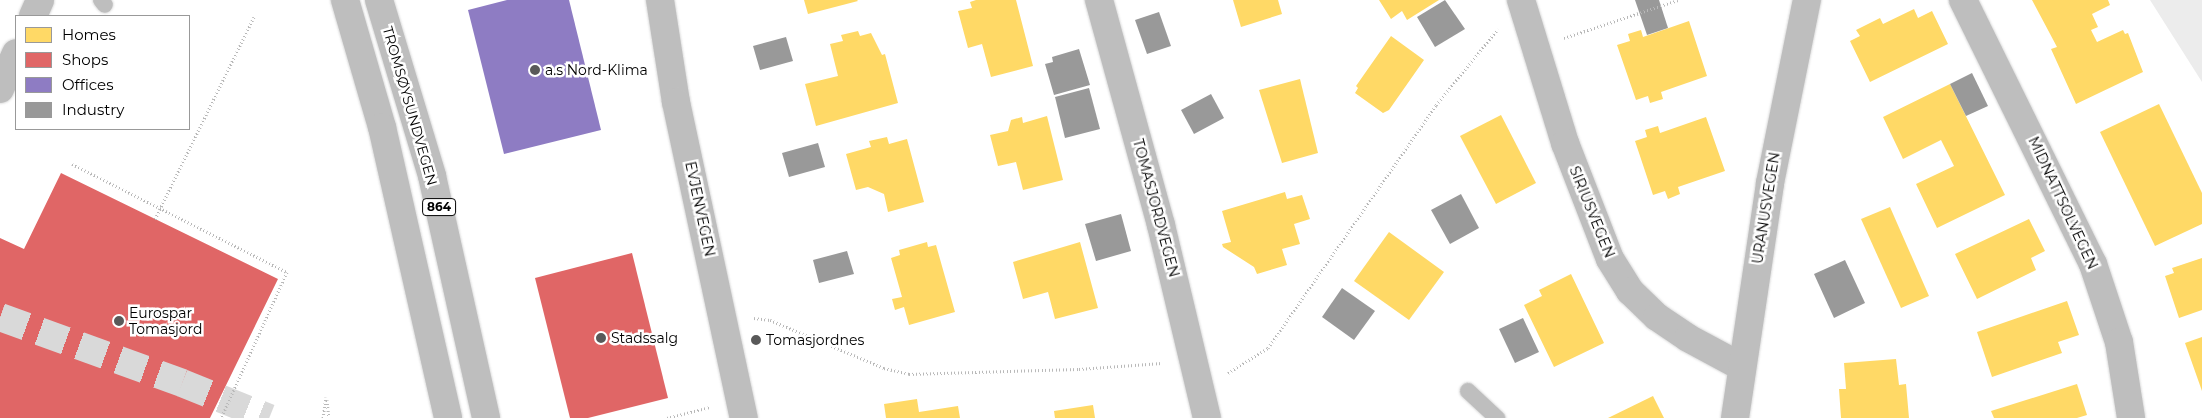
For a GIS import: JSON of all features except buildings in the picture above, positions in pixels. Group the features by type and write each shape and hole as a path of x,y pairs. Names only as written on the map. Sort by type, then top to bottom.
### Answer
{"street":[{"path":"32,15 40,0"},
{"name":"864","path":"345,0 382,127 448,418"},
{"name":"TROMSØYSUNDVEGEN","path":"379,0 432,176 486,418"},
{"name":"EVJENVEGEN","path":"660,0 676,102 744,418"},
{"name":"TOMASJORDVEGEN","path":"1099,0 1161,225 1207,418"},
{"name":"SIRIUSVEGEN","path":"1521,0 1568,151 1610,259 1630,291 1657,317 1688,338 1742,367"},
{"name":"URANUSVEGEN","path":"1735,418 1771,174 1808,0"},
{"name":"MIDNATTSOLVEGEN","path":"1963,0 2093,264 2119,342 2131,418"},
{"path":"0,89 15,55"}],"lane":[{"path":"1468,391 1497,418"}],"path":[{"path":"1199,390 1268,348 1436,105 1521,0"},
{"path":"1594,28 1678,0"},
{"path":"156,219 254,17"},
{"path":"72,164 287,272 221,418"},
{"path":"746,317 770,320 884,368 909,374 1136,366 1192,356"},
{"path":"322,418 326,397 329,418"},
{"path":"667,418 708,407"}],"shaded area":[{"path":"2150,0 2202,0 2202,82"}],"tunnel":[{"path":"0,317 182,383 269,418"}],"place":[{"name":"a.s Nord-Klima","path":"535,70"},
{"name":"Eurospar Tomasjord","path":"119,321"},
{"name":"Stadssalg","path":"601,338"},
{"name":"Tomasjordnes","path":"756,340"}]}
